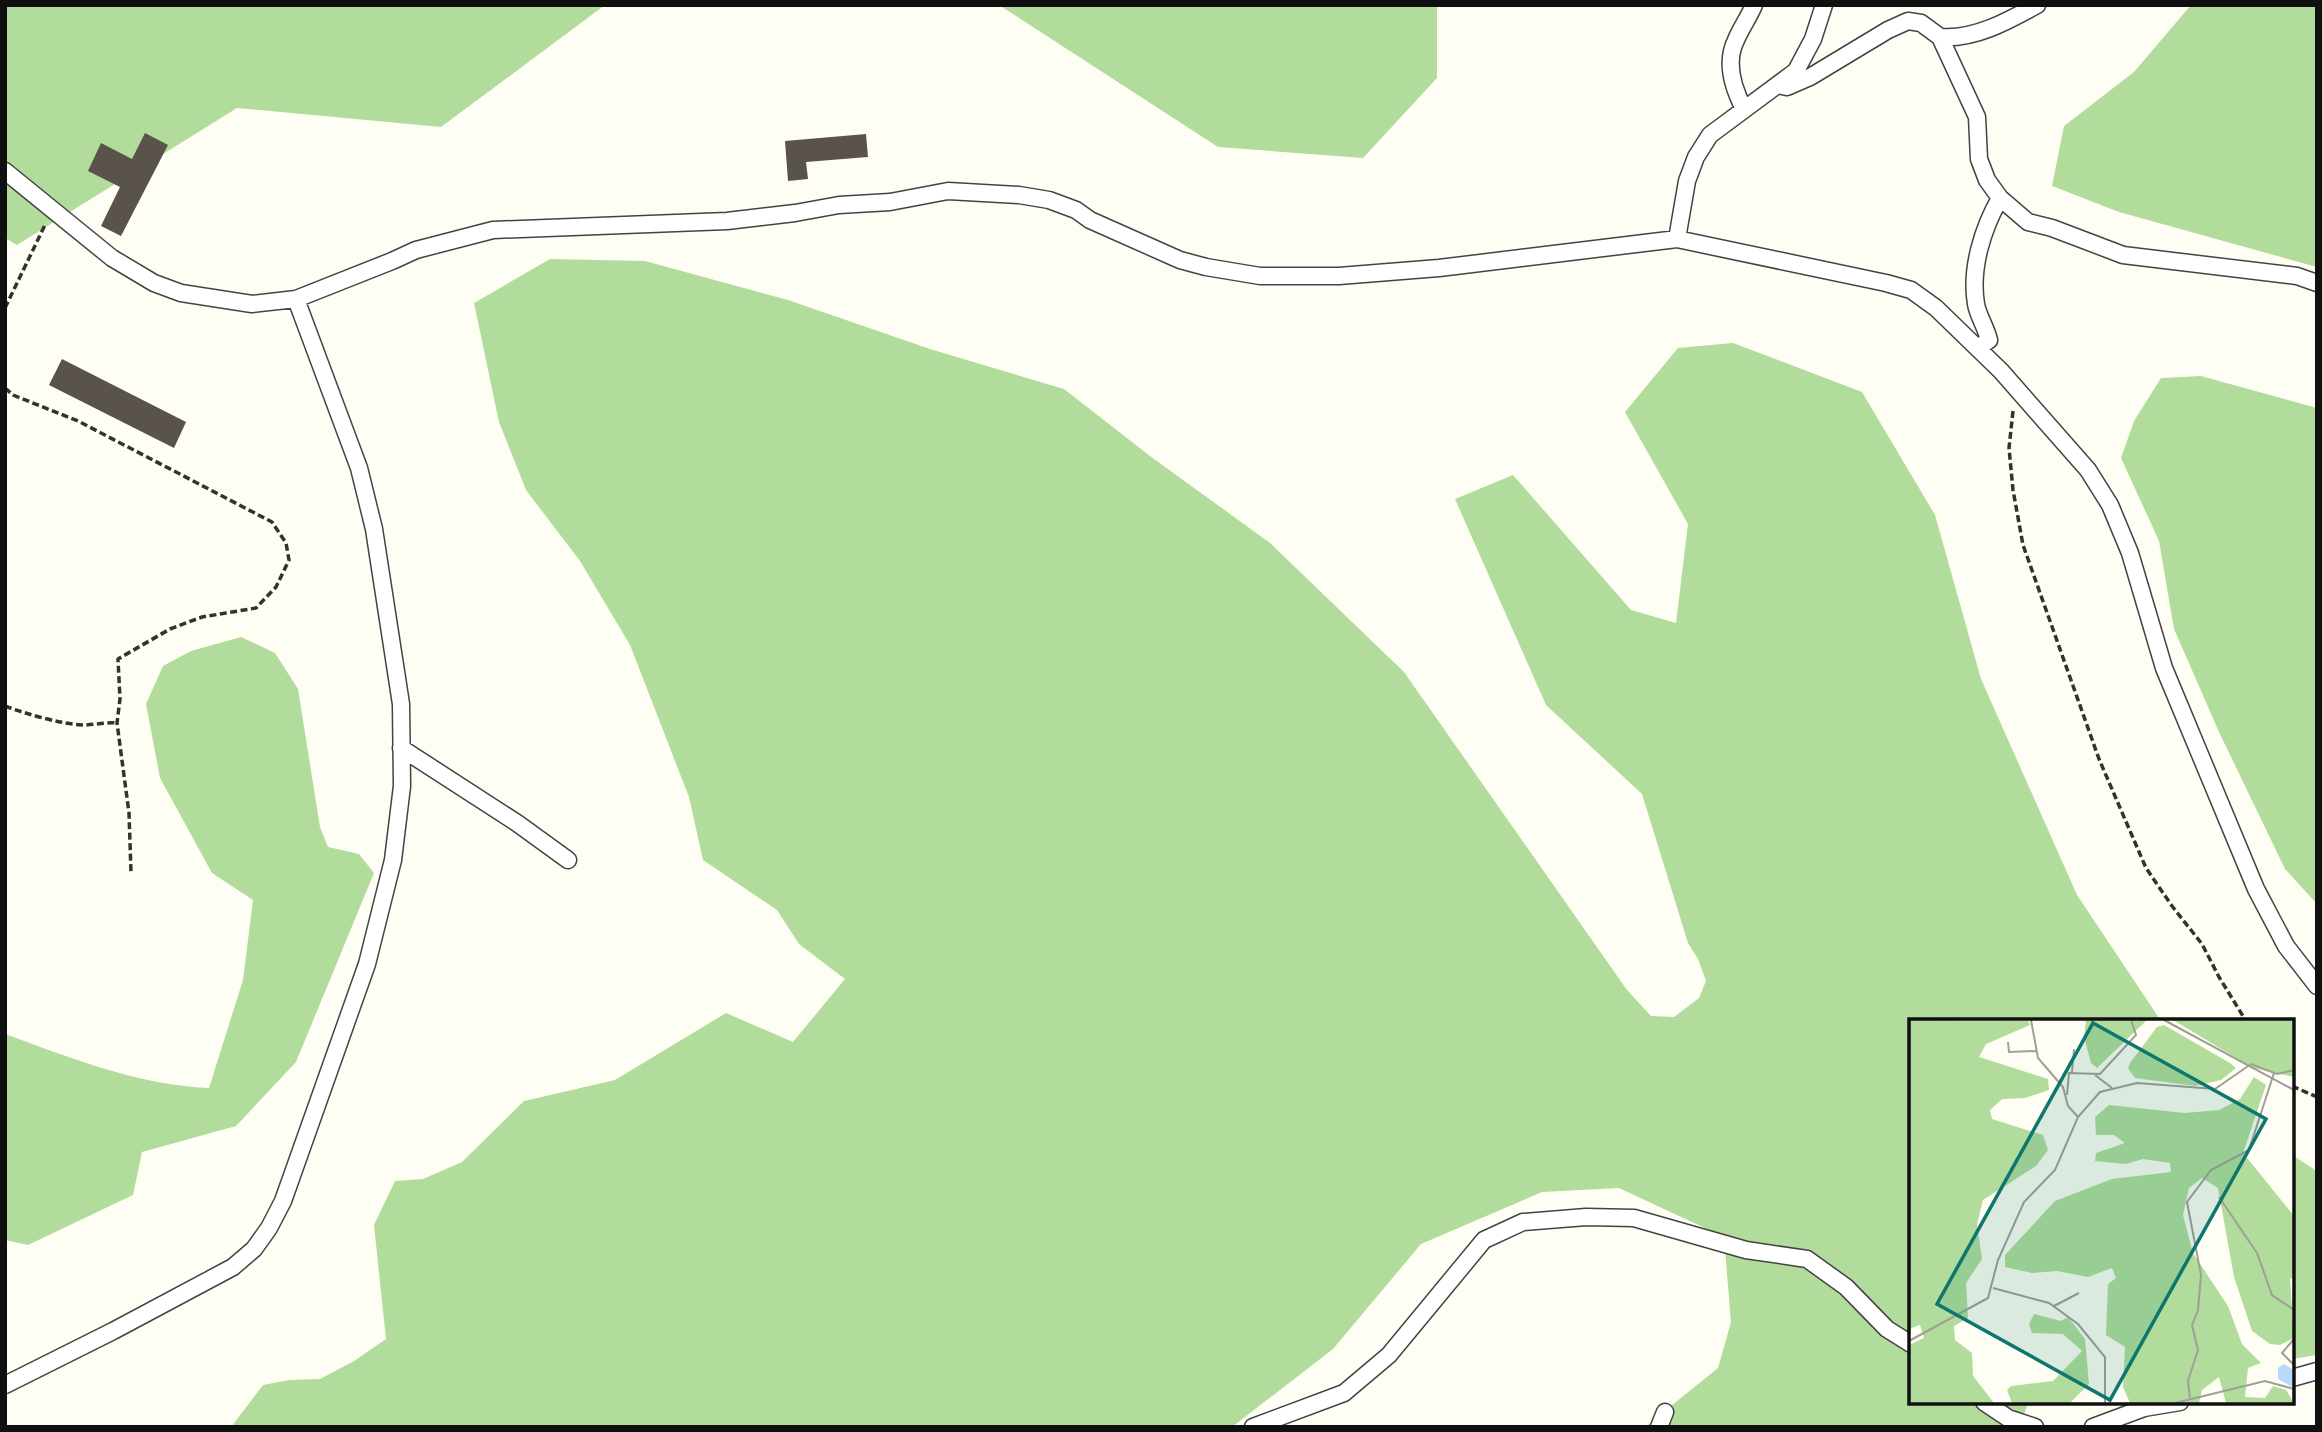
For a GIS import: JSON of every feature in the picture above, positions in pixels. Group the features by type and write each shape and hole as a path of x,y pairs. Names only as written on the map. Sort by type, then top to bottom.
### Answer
{"street":[{"path":"1744,109 1735,92 1730,59 1735,41 1754,5"},
{"path":"1677,239 1687,181 1696,157 1710,135 1796,71 1813,39 1824,5"},
{"path":"1940,37 1966,36 2018,16 2037,5"},
{"path":"1778,85 1787,87 1810,77 1888,30 1908,21 1922,23 1940,37 1978,117 1979,159 1987,180 2000,198 2028,222 2052,228 2123,255 2297,276 2317,283"},
{"path":"5,171 112,258 154,283 181,293 252,304 296,299 416,250 493,230 727,220 839,205 890,202 948,191 1018,195 1049,200 1076,210 1090,220 1180,260 1260,276 1339,276 1414,270 1677,239 1911,290 1936,308 1978,348 2088,470 2110,505 2130,553 2164,668 2256,890 2286,946 2317,986"},
{"path":"1978,348 1989,340 1976,306 1975,273 1984,235 2000,198"},
{"path":"5,1385 233,1267 254,1249 269,1228 287,1188 367,964 394,860 402,786 401,704 374,529 359,468 296,299"},
{"path":"401,748 517,823 568,860"},
{"path":"1253,1427 1344,1393 1389,1355 1484,1240 1523,1222 1586,1217 1634,1218 1746,1250 1807,1259 1846,1287 1887,1329 1909,1343"},
{"path":"2294,1377 2317,1371"},
{"path":"1987,1404 2008,1418 2035,1427"},
{"path":"2093,1427 2144,1408 2168,1404"}],"path":[{"path":"5,308 52,209"},
{"path":"5,388 13,395 78,421 272,522 286,542 289,560 276,587 256,608 202,617 170,629 118,659 120,699 117,723 129,813 131,873"},
{"path":"2015,388 2009,448 2023,545 2099,759 2146,868 2202,944 2218,977 2245,1019"},
{"path":"5,706 84,725 117,723"},
{"path":"2294,1087 2317,1097"}],"green space":[{"path":"5,5 605,5 441,127 237,108 17,245 5,238"},
{"path":"999,5 1437,5 1437,78 1363,158 1218,147"},
{"path":"2191,5 2317,5 2317,267 2119,212 2052,186 2064,126 2134,72"},
{"path":"550,259 645,261 788,300 930,349 1064,389 1150,456 1270,543 1404,672 1627,990 1651,1016 1674,1017 1699,998 1706,981 1698,959 1688,943 1642,794 1546,705 1455,499 1513,475 1631,610 1676,623 1688,524 1625,412 1678,348 1733,343 1862,392 1935,515 1981,679 2077,895 2160,1019 1909,1019 1909,1404 2038,1404 2027,1406 2019,1427 1645,1427 1718,1368 1731,1322 1724,1237 1619,1188 1542,1192 1421,1244 1333,1349 1232,1427 231,1427 263,1385 289,1380 320,1379 354,1361 386,1339 374,1225 395,1181 423,1179 462,1162 524,1101 615,1080 726,1013 793,1042 845,979 799,944 777,910 703,860 689,797 630,645 580,561 526,490 499,422 474,303"},
{"path":"2201,376 2317,408 2317,904 2285,869 2219,732 2174,629 2159,541 2121,458 2134,421 2161,378"},
{"path":"241,637 275,653 298,689 320,827 328,847 359,854 374,873 296,1062 236,1126 142,1152 133,1195 28,1245 5,1240 5,1034 131,1076 156,1082 209,1088 243,980 253,900 212,873 160,778 146,704 163,666 191,651"},
{"path":"2294,1156 2317,1171 2317,1355 2294,1359"}],"building":[{"path":"145,133 168,145 121,236 101,226 120,187 88,171 101,143 132,159"},
{"path":"866,134 868,157 806,162 808,179 788,181 785,141"},
{"path":"62,359 186,422 174,448 49,385"}]}
